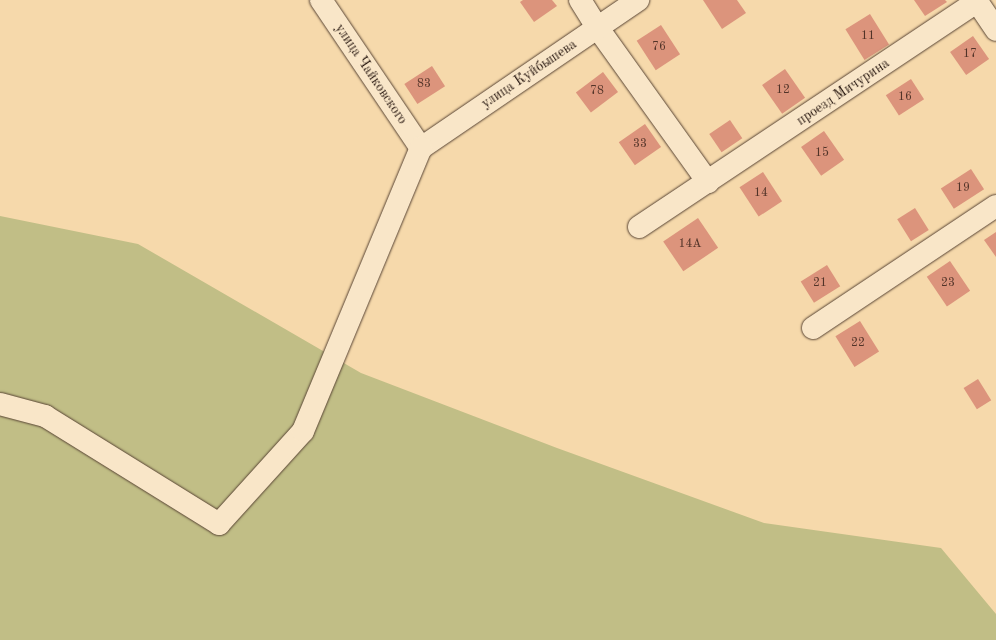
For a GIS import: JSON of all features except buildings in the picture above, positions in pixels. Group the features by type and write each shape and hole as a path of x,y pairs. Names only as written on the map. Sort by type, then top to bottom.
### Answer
{"street":[{"name":"улица Чайковского","path":"321,0 421,148"},
{"path":"580,0 597,28 708,182"},
{"name":"улица Куйбышева","path":"421,148 638,0"},
{"name":"проезд Мичурина","path":"639,227 976,1 996,30"},
{"path":"0,404 45,416 219,524 303,431 421,148"},
{"path":"813,328 996,206"}],"shaded area":[{"path":"0,216 138,244 361,373 557,448 764,523 941,548 996,614 996,640 0,640"}]}
